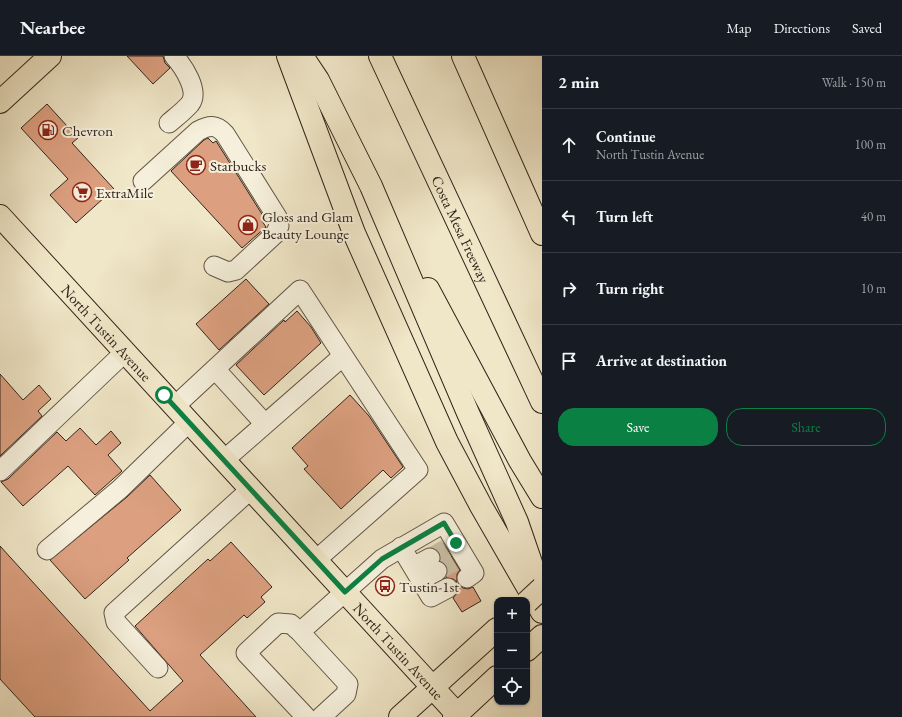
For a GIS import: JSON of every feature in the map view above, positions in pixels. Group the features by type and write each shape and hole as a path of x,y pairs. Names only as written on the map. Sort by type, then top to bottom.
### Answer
{"main road":[{"path":"0,102 50,56"},
{"path":"288,56 354,233 447,442 481,506 542,612"},
{"path":"302,56 318,80 371,186 455,337 520,461 542,497"},
{"name":"Costa Mesa Freeway","path":"380,56 542,402"},
{"path":"463,56 542,234"},
{"path":"466,56 542,202"},
{"path":"371,186 468,413 517,522 542,594"},
{"name":"North Tustin Avenue","path":"0,216 458,716"},
{"path":"530,599 542,588"},
{"path":"400,717 494,632"},
{"path":"458,716 494,680"}],"lane":[{"path":"169,123 190,103 193,98 190,81 185,69 174,56"},
{"path":"143,181 198,131 206,126 220,128 278,217 279,226 275,234 236,270 228,272 214,266"},
{"path":"175,406 300,290 418,470 316,560"},
{"path":"0,471 126,352"},
{"path":"224,460 344,356"},
{"path":"215,370 265,424"},
{"path":"47,550 120,489 189,422"},
{"path":"158,668 116,622 114,613 251,489"},
{"path":"300,632 382,559 444,523 457,551 474,574 467,578"},
{"path":"401,547 431,597 448,588"},
{"path":"416,573 434,564"},
{"path":"306,717 246,653 278,624 291,624 348,684 346,694 321,717"}],"building":[{"path":"127,56 163,56 165,63 170,68 153,84"},
{"path":"47,104 78,138 72,143 114,189 76,223 50,195 68,179 21,128"},
{"path":"208,138 213,143 216,141 265,219 262,221 266,227 242,248 171,171"},
{"path":"246,279 269,304 219,350 196,324"},
{"path":"297,311 311,327 321,343 264,395 236,365 284,320 285,322"},
{"path":"0,374 23,400 39,385 51,399 38,411 42,416 0,456"},
{"path":"350,395 369,416 403,467 391,478 383,470 341,509 304,469 308,466 292,448"},
{"path":"80,428 96,445 111,431 121,443 108,455 122,471 95,495 68,466 23,506 1,482 8,479 57,432 66,441"},
{"path":"150,475 181,510 127,558 129,560 85,599 50,560 127,497"},
{"path":"231,542 272,587 261,597 265,602 247,618 244,615 200,655 256,717 35,717 0,679 0,546 150,711 183,681 135,626 208,559 210,561"},
{"path":"443,543 460,570 457,574 457,582 453,579 446,578 448,572 447,566 440,561 440,553 435,548"},
{"path":"458,584 463,588 468,589 473,587 481,601 462,612 453,598 459,589"}],"tunnel":[{"path":"430,558 449,547"},
{"path":"437,571 457,560"}],"place":[{"name":"Chevron","path":"48,130"},
{"name":"Starbucks","path":"196,165"},
{"name":"ExtraMile","path":"82,192"},
{"name":"Gloss and Glam Beauty Lounge","path":"248,225"},
{"name":"Tustin-1st","path":"385,586"}],"route":[{"path":"164,395 345,592 382,559 444,523 456,543"}]}
